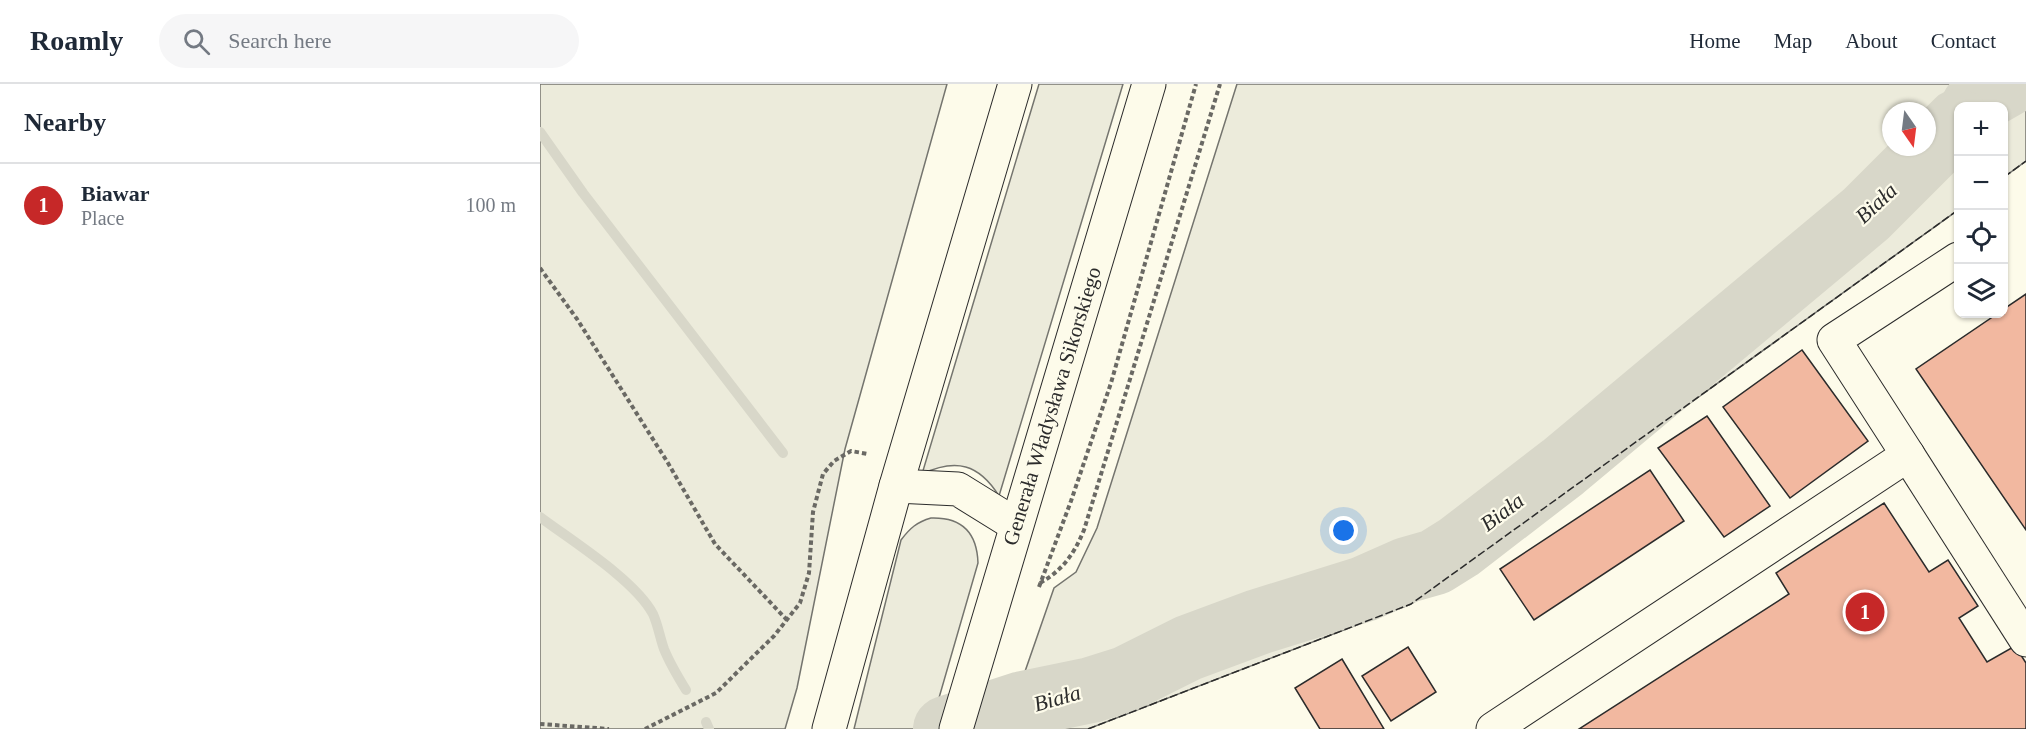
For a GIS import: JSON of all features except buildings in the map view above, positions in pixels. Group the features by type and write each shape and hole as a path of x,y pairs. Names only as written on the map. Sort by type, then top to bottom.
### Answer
{"main road":[{"path":"830,726 900,474 1015,84"},
{"name":"Generała Władysława Sikorskiego","path":"956,729 1149,84"},
{"path":"1954,262 1834,340 2026,640"},
{"path":"1493,729 1908,455"},
{"path":"900,474 958,489 1016,525"}],"path":[{"path":"1197,84 1112,383 1040,583 1053,576 1071,557 1084,530 1220,84"},
{"path":"540,268 577,320 668,463 715,544 787,620"},
{"path":"645,729 716,693 774,636 800,603 809,573 813,512 823,474 834,461 851,451 900,474"},
{"path":"540,724 609,729"}],"shaded area":[{"path":"540,84 947,84 845,449 797,688 785,729 540,729"},
{"path":"1039,84 1123,84 999,496 983,477 966,467 946,466 922,474"},
{"path":"1237,84 2026,84 2026,161 2008,174 2008,102 1954,102 1954,213 1411,604 1088,729 1005,729 1054,588 1076,572 1097,528"},
{"path":"931,518 951,520 966,528 975,543 978,563 930,729 854,729 901,540 914,526"}],"waterway":[{"name":"Biała","path":"1978,102 2007,84"},
{"name":"Biała","path":"946,729 1023,704 1091,690 1126,679 1188,648 1258,622 1364,589 1407,570 1435,562 1459,547 1563,467 1866,214 1954,126"},
{"path":"540,132 583,193 783,453"},
{"path":"540,517 602,562 644,601 653,614 664,649 686,690"},
{"path":"706,722 709,729"}],"fence":[{"path":"2008,174 2026,161"},
{"path":"1088,729 1411,604 1954,213"}],"place":[{"name":"Biawar","path":"1865,612"}]}
